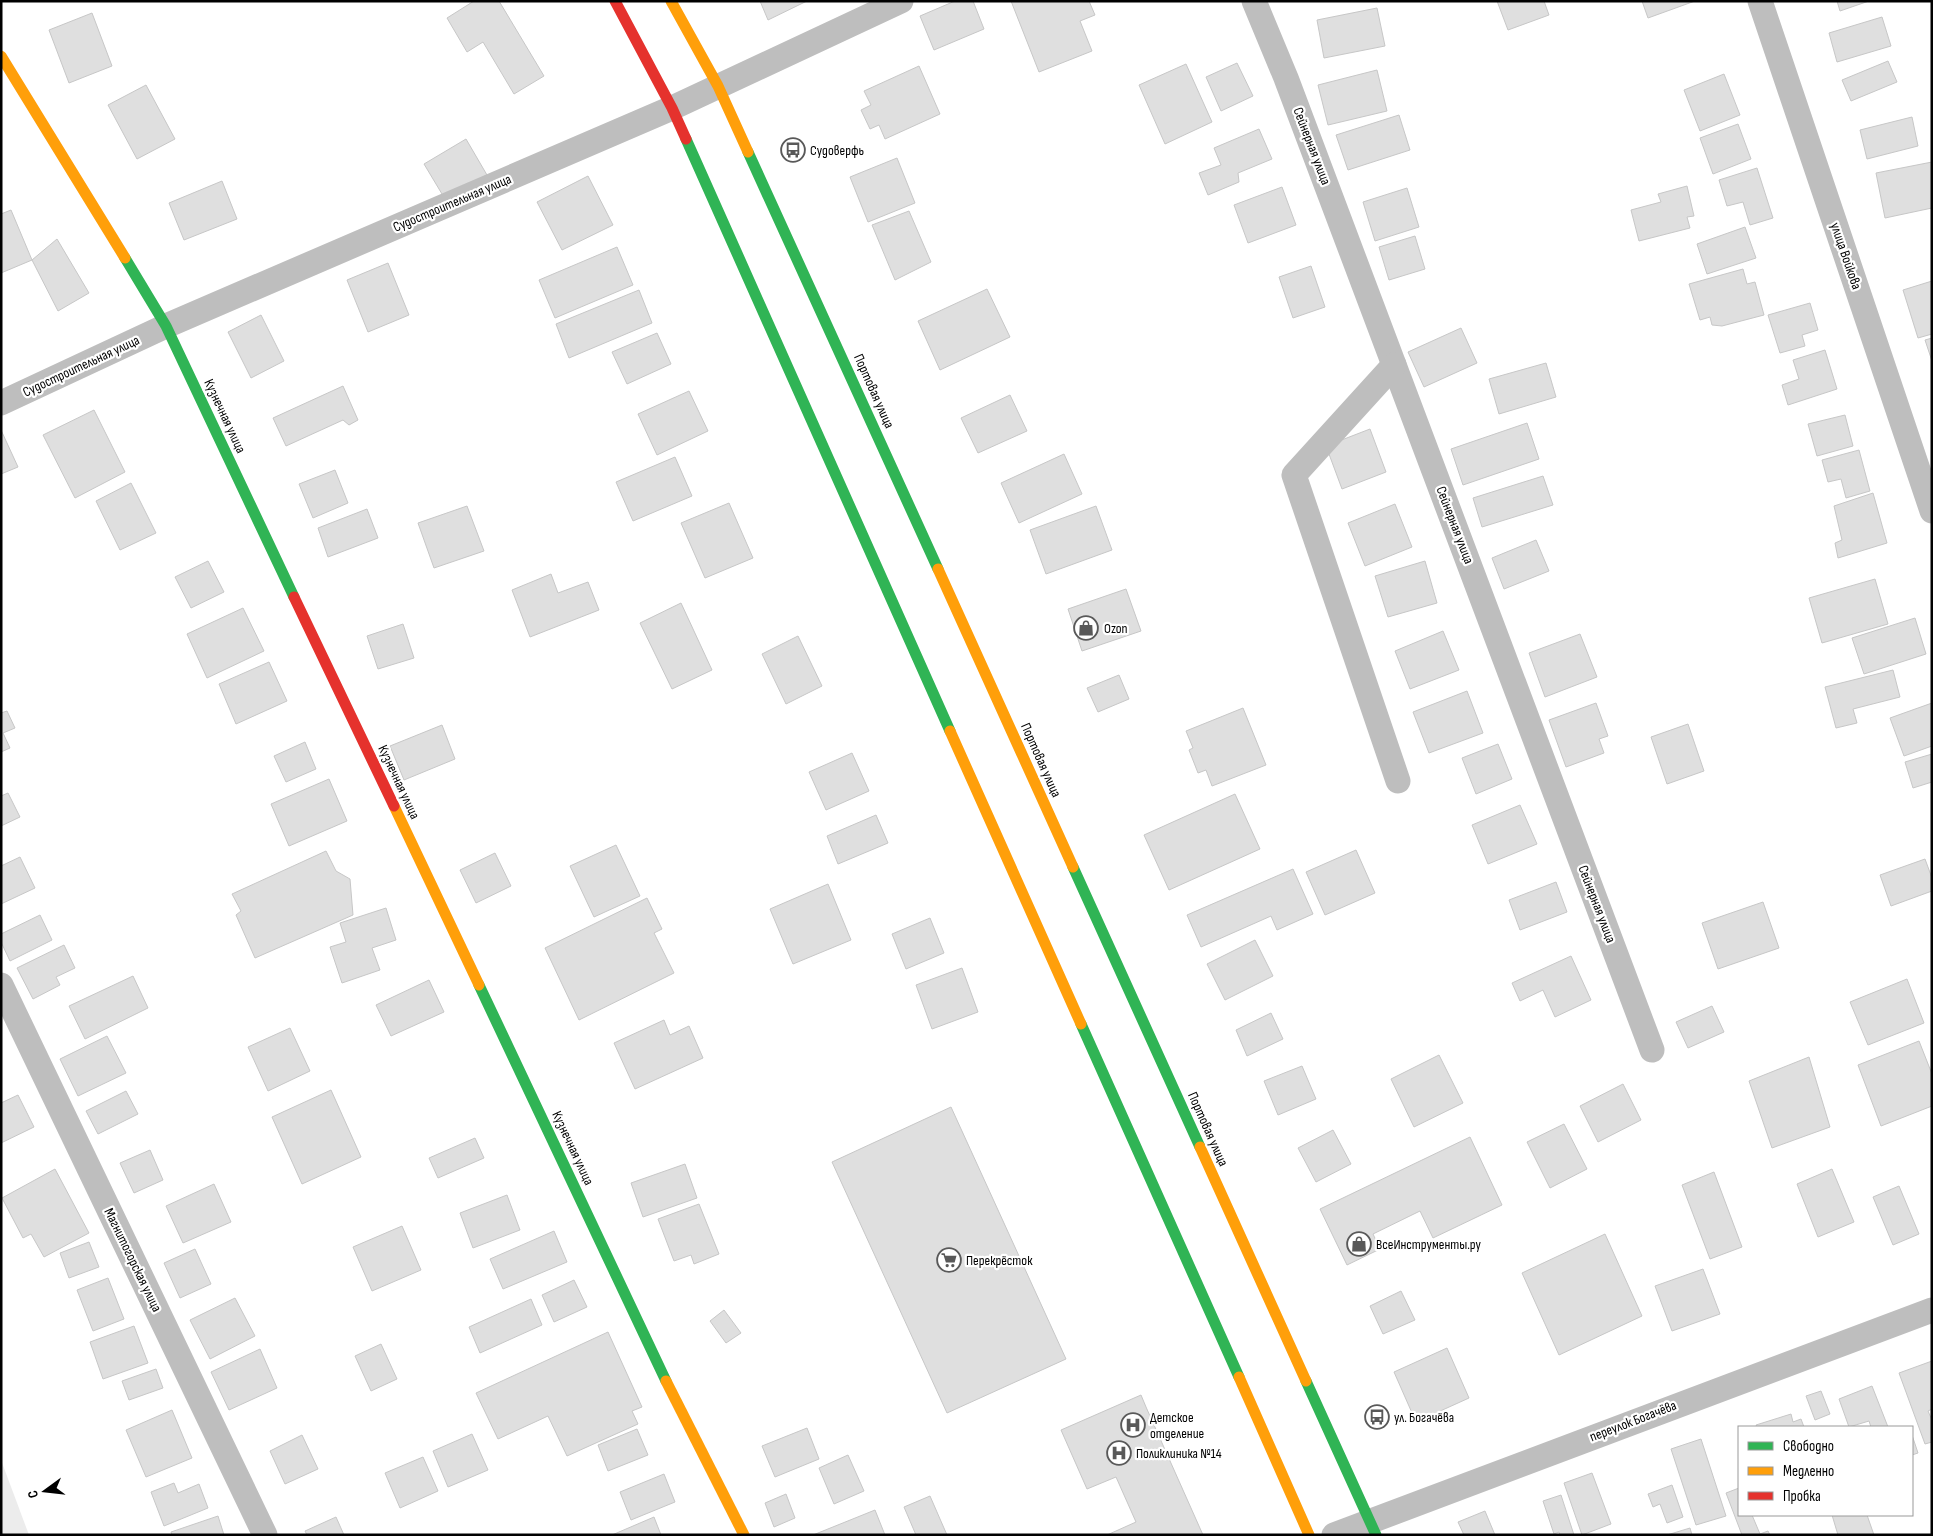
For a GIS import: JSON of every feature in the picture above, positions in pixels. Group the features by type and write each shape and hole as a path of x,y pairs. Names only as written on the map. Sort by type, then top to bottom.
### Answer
{"main road":[{"path":"614,1 672,108 1309,1535"},
{"name":"Портовая улица","path":"672,1 718,86 1373,1528"},
{"name":"Кузнечная улица","path":"1,56 166,326 674,1397 744,1535"}],"street":[{"name":"Судостроительная улица","path":"1,404 166,326 672,108 901,1"},
{"name":"Сейнерная улица","path":"1254,1 1286,78 1652,1050"},
{"name":"улица Войкова","path":"1760,1 1932,511"},
{"path":"1394,365 1294,475 1398,781"},
{"name":"Магнитогорская улица","path":"1,985 265,1535"},
{"name":"переулок Богачёва","path":"1334,1535 1373,1528 1932,1310"}],"shaded area":[{"path":"1,1460 29,1535 1,1535"}],"building":[{"path":"474,1 499,1 544,76 514,94 483,42 467,52 447,18"},
{"path":"760,1 807,1 768,20"},
{"path":"955,1 973,1 984,29 934,50 920,16"},
{"path":"1011,1 1089,1 1095,15 1080,21 1092,51 1039,72"},
{"path":"1497,1 1544,1 1549,15 1508,30"},
{"path":"1642,1 1695,1 1648,18"},
{"path":"1837,1 1869,1 1840,11"},
{"path":"1377,8 1385,46 1324,58 1317,20"},
{"path":"92,13 112,66 69,83 49,30"},
{"path":"1882,17 1891,46 1837,62 1829,33"},
{"path":"1888,61 1897,82 1851,101 1842,80"},
{"path":"1237,63 1253,96 1221,111 1206,77"},
{"path":"1186,64 1212,122 1165,144 1139,85"},
{"path":"919,66 940,114 885,139 879,125 870,129 861,110 871,105 864,91"},
{"path":"1377,70 1387,111 1328,125 1318,85"},
{"path":"1724,74 1740,115 1700,131 1684,90"},
{"path":"146,85 175,139 137,159 108,105"},
{"path":"1399,115 1410,150 1348,170 1336,135"},
{"path":"1912,117 1918,146 1867,159 1860,130"},
{"path":"1738,124 1751,159 1713,174 1700,138"},
{"path":"1259,129 1272,159 1238,173 1239,182 1208,195 1199,173 1221,165 1214,148"},
{"path":"466,139 487,175 445,199 424,164"},
{"path":"897,158 915,203 868,222 850,177"},
{"path":"1932,162 1932,208 1885,218 1876,173"},
{"path":"1757,168 1773,218 1750,225 1743,202 1727,206 1719,180"},
{"path":"588,176 613,225 562,250 537,202"},
{"path":"222,181 237,219 184,240 169,203"},
{"path":"1687,186 1694,216 1687,217 1690,228 1639,241 1631,210 1661,202 1658,194"},
{"path":"1282,187 1296,225 1248,243 1234,205"},
{"path":"1407,188 1419,227 1375,241 1363,202"},
{"path":"11,210 32,260 1,273 1,214"},
{"path":"909,211 931,262 895,280 872,225"},
{"path":"1745,227 1756,258 1707,274 1697,244"},
{"path":"1415,236 1425,269 1389,280 1379,247"},
{"path":"57,239 89,293 58,311 32,260"},
{"path":"617,247 633,285 555,318 539,280"},
{"path":"388,263 409,315 368,332 347,280"},
{"path":"1311,266 1325,307 1293,318 1279,277"},
{"path":"1743,269 1747,284 1755,282 1764,315 1722,326 1712,325 1710,317 1700,320 1689,284"},
{"path":"1932,281 1932,334 1918,338 1903,290"},
{"path":"987,289 1010,337 940,370 918,321"},
{"path":"639,290 652,323 569,358 556,324"},
{"path":"1810,303 1818,330 1802,335 1805,346 1780,353 1768,315"},
{"path":"261,315 284,361 251,378 228,332"},
{"path":"1461,328 1477,363 1424,387 1408,352"},
{"path":"657,333 671,364 627,384 612,352"},
{"path":"1932,338 1932,361 1925,340"},
{"path":"1825,350 1837,389 1788,405 1782,385 1799,379 1793,360"},
{"path":"1546,363 1556,397 1499,414 1489,379"},
{"path":"343,386 358,420 349,425 343,420 286,446 273,418"},
{"path":"689,391 708,431 657,455 638,414"},
{"path":"1010,395 1027,431 978,453 961,418"},
{"path":"94,410 125,472 75,498 43,435"},
{"path":"1845,415 1853,446 1817,456 1808,424"},
{"path":"1527,423 1539,459 1463,485 1451,449"},
{"path":"1370,429 1386,472 1342,489 1326,446"},
{"path":"1,430 18,467 1,474"},
{"path":"1859,450 1870,491 1846,498 1841,479 1828,482 1822,460"},
{"path":"1064,454 1082,494 1019,523 1001,483"},
{"path":"675,457 692,496 633,521 616,482"},
{"path":"335,470 348,503 313,518 299,484"},
{"path":"1543,476 1553,505 1482,527 1473,498"},
{"path":"131,483 156,533 120,550 96,501"},
{"path":"1873,493 1887,543 1838,558 1835,543 1842,540 1834,506"},
{"path":"729,503 753,558 705,578 681,523"},
{"path":"1395,504 1412,547 1365,566 1348,523"},
{"path":"467,506 484,551 434,568 418,523"},
{"path":"1096,506 1112,550 1046,574 1030,530"},
{"path":"367,509 378,538 328,557 318,528"},
{"path":"1536,540 1549,571 1504,589 1492,558"},
{"path":"208,561 224,592 191,608 175,577"},
{"path":"1425,561 1437,603 1388,617 1375,576"},
{"path":"551,574 558,593 588,582 599,610 530,637 512,590"},
{"path":"1875,579 1888,624 1822,643 1809,598"},
{"path":"1126,589 1141,631 1082,651 1068,609"},
{"path":"681,603 712,670 672,689 640,623"},
{"path":"243,608 264,651 207,678 187,634"},
{"path":"1915,618 1926,654 1864,674 1852,638"},
{"path":"403,624 414,658 378,669 367,636"},
{"path":"1443,631 1459,670 1410,689 1395,651"},
{"path":"1580,634 1597,677 1545,697 1529,653"},
{"path":"798,636 822,686 786,704 762,654"},
{"path":"269,662 287,701 236,724 219,684"},
{"path":"1893,670 1900,697 1853,709 1857,723 1836,728 1825,687"},
{"path":"1119,675 1129,699 1098,712 1087,688"},
{"path":"1467,691 1483,733 1429,753 1413,712"},
{"path":"1596,703 1608,736 1599,739 1604,753 1566,767 1549,720"},
{"path":"1932,703 1932,746 1904,756 1890,718"},
{"path":"1243,708 1266,765 1212,786 1206,770 1198,773 1189,750 1193,748 1186,731"},
{"path":"7,711 15,728 3,733 10,748 1,752 1,713"},
{"path":"1688,724 1704,771 1667,784 1651,737"},
{"path":"442,725 455,759 404,780 390,746"},
{"path":"305,742 316,769 286,782 274,756"},
{"path":"1498,744 1512,779 1476,794 1462,758"},
{"path":"852,753 869,791 826,810 809,772"},
{"path":"1932,754 1932,782 1913,788 1905,762"},
{"path":"329,779 347,821 289,846 271,804"},
{"path":"8,793 20,817 1,826 1,796"},
{"path":"1235,794 1260,849 1169,890 1144,835"},
{"path":"1520,805 1537,844 1488,864 1472,825"},
{"path":"876,815 888,843 838,864 827,836"},
{"path":"616,845 640,896 594,917 570,866"},
{"path":"1356,850 1375,893 1325,915 1306,872"},
{"path":"326,851 336,871 350,879 353,915 255,958 236,915 241,911 232,894"},
{"path":"495,853 511,886 476,903 460,870"},
{"path":"20,857 35,888 1,904 1,866"},
{"path":"1925,859 1932,878 1932,891 1891,906 1880,875"},
{"path":"1293,869 1313,914 1277,930 1271,916 1201,947 1187,915"},
{"path":"1556,882 1567,912 1520,930 1509,900"},
{"path":"828,884 851,940 793,964 770,909"},
{"path":"647,898 662,929 654,933 674,973 579,1020 545,948"},
{"path":"1763,902 1779,948 1718,969 1702,923"},
{"path":"386,908 396,940 372,948 380,970 342,983 330,947 346,942 340,923"},
{"path":"40,915 52,940 10,961 1,942 1,934"},
{"path":"930,918 944,953 906,969 892,934"},
{"path":"1255,940 1273,976 1225,1000 1207,964"},
{"path":"64,945 75,968 56,977 60,985 33,999 17,968"},
{"path":"1571,956 1591,1000 1555,1017 1543,990 1520,1001 1512,983"},
{"path":"962,968 978,1012 932,1029 916,985"},
{"path":"133,976 148,1008 85,1039 69,1006"},
{"path":"1907,979 1924,1023 1868,1045 1850,1002"},
{"path":"429,980 444,1012 391,1036 376,1005"},
{"path":"1712,1006 1724,1032 1688,1048 1676,1022"},
{"path":"1271,1013 1283,1039 1247,1056 1236,1030"},
{"path":"664,1020 670,1035 689,1026 703,1058 635,1089 614,1043"},
{"path":"290,1028 310,1071 268,1091 248,1047"},
{"path":"107,1036 126,1073 78,1096 60,1059"},
{"path":"1919,1041 1932,1074 1932,1106 1881,1126 1858,1065"},
{"path":"1439,1055 1463,1103 1414,1127 1391,1079"},
{"path":"1809,1057 1830,1127 1772,1148 1749,1081"},
{"path":"1302,1066 1316,1099 1278,1115 1264,1081"},
{"path":"1623,1084 1641,1120 1598,1142 1580,1106"},
{"path":"331,1090 361,1157 302,1184 272,1117"},
{"path":"126,1091 138,1114 98,1134 86,1111"},
{"path":"18,1095 34,1127 1,1143 1,1103"},
{"name":"Перекрёсток","path":"951,1107 1066,1359 947,1413 832,1162"},
{"path":"1564,1124 1587,1169 1550,1188 1527,1142"},
{"path":"1333,1130 1351,1164 1316,1182 1298,1148"},
{"path":"1470,1137 1502,1205 1433,1238 1420,1211 1373,1234 1380,1249 1347,1265 1320,1209"},
{"path":"475,1138 484,1158 438,1178 429,1158"},
{"path":"150,1150 163,1180 134,1193 120,1163"},
{"path":"685,1164 697,1198 643,1217 631,1183"},
{"path":"55,1169 89,1233 44,1257 31,1234 23,1238 2,1198"},
{"path":"1832,1169 1854,1222 1818,1237 1797,1184"},
{"path":"1714,1172 1742,1247 1710,1259 1682,1185"},
{"path":"214,1184 231,1222 183,1243 166,1206"},
{"path":"1899,1186 1919,1234 1893,1245 1873,1197"},
{"path":"507,1195 520,1230 473,1248 460,1213"},
{"path":"699,1204 719,1254 694,1264 691,1255 674,1261 658,1219"},
{"path":"402,1226 421,1270 372,1291 353,1247"},
{"path":"554,1231 567,1262 503,1289 490,1259"},
{"path":"1605,1234 1642,1316 1559,1355 1522,1273"},
{"path":"89,1242 99,1267 69,1278 60,1253"},
{"path":"195,1249 211,1284 180,1298 164,1263"},
{"path":"1703,1269 1720,1314 1672,1331 1655,1286"},
{"path":"108,1278 124,1319 93,1331 77,1290"},
{"path":"574,1280 587,1307 554,1322 542,1295"},
{"path":"1401,1291 1415,1320 1383,1334 1370,1306"},
{"path":"235,1298 255,1336 210,1359 190,1320"},
{"path":"531,1299 542,1325 480,1353 469,1327"},
{"path":"724,1310 741,1333 726,1343 710,1321"},
{"path":"134,1326 148,1363 103,1379 90,1342"},
{"path":"608,1332 642,1407 632,1411 638,1424 567,1456 548,1416 498,1439 476,1393"},
{"path":"381,1344 397,1379 371,1391 355,1356"},
{"path":"1447,1348 1469,1398 1416,1422 1394,1372"},
{"path":"260,1349 277,1388 229,1410 211,1372"},
{"path":"1932,1361 1932,1409 1928,1411 1932,1420 1932,1442 1925,1444 1899,1373"},
{"path":"156,1369 163,1388 129,1400 122,1381"},
{"path":"1872,1386 1888,1426 1871,1426 1869,1421 1849,1426 1839,1399"},
{"path":"1821,1391 1830,1414 1815,1420 1806,1396"},
{"name":"Поликлиника №14","path":"1141,1395 1203,1535 1107,1535 1136,1522 1116,1477 1087,1489 1061,1430"},
{"path":"172,1410 192,1458 146,1477 126,1430"},
{"path":"1791,1414 1793,1422 1801,1419 1804,1426 1756,1426"},
{"path":"807,1428 819,1459 775,1477 762,1446"},
{"path":"637,1429 648,1455 608,1471 598,1445"},
{"path":"472,1434 488,1470 448,1487 433,1451"},
{"path":"302,1435 318,1469 285,1484 270,1451"},
{"path":"1913,1438 1918,1453 1913,1455"},
{"path":"1701,1439 1726,1516 1696,1525 1671,1449"},
{"path":"848,1455 864,1491 834,1504 819,1468"},
{"path":"423,1457 438,1491 400,1508 385,1473"},
{"path":"1592,1473 1611,1524 1582,1535 1564,1483"},
{"path":"664,1474 675,1502 631,1520 620,1492"},
{"path":"174,1483 178,1493 199,1484 208,1508 164,1526 151,1492"},
{"path":"1672,1485 1683,1517 1667,1523 1660,1504 1653,1507 1648,1494"},
{"path":"1738,1488 1738,1516 1752,1516 1760,1534 1768,1531 1770,1535 1742,1535 1726,1493"},
{"path":"786,1494 795,1518 774,1527 765,1503"},
{"path":"1561,1495 1574,1535 1560,1535 1559,1532 1554,1534 1543,1501"},
{"path":"930,1496 947,1535 916,1535 904,1507"},
{"path":"875,1510 885,1535 813,1535"},
{"path":"1485,1511 1495,1535 1464,1535 1458,1522"},
{"path":"218,1516 224,1535 172,1535 171,1532"},
{"path":"1832,1516 1867,1516 1874,1535 1838,1535"},
{"path":"336,1517 344,1535 307,1535 305,1531"},
{"path":"654,1517 661,1535 612,1535"},
{"path":"1690,1528 1692,1535 1667,1535"}],"traffic: fast":[{"path":"686,139 950,731"},
{"path":"748,152 938,569"},
{"path":"125,258 166,326 294,597"},
{"path":"1073,867 1200,1147"},
{"path":"479,985 666,1381"},
{"path":"1081,1024 1239,1377"},
{"path":"1306,1381 1376,1535"}],"traffic: slow":[{"path":"671,1 718,86 748,152"},
{"path":"1,56 125,258"},
{"path":"938,569 1073,867"},
{"path":"950,731 1081,1024"},
{"path":"394,806 479,985"},
{"path":"1200,1147 1306,1381"},
{"path":"1239,1377 1309,1535"},
{"path":"666,1381 744,1535"}],"traffic: jam":[{"path":"615,1 672,108 686,139"},
{"path":"294,597 394,806"}],"place":[{"name":"Судоверфь","path":"793,150"},
{"name":"Ozon","path":"1086,628"},
{"name":"ВсеИнструменты.ру","path":"1359,1244"},
{"name":"Перекрёсток","path":"949,1260"},
{"name":"ул. Богачёва","path":"1377,1417"},
{"name":"Детское отделение","path":"1133,1425"},
{"name":"Поликлиника №14","path":"1119,1453"}]}
